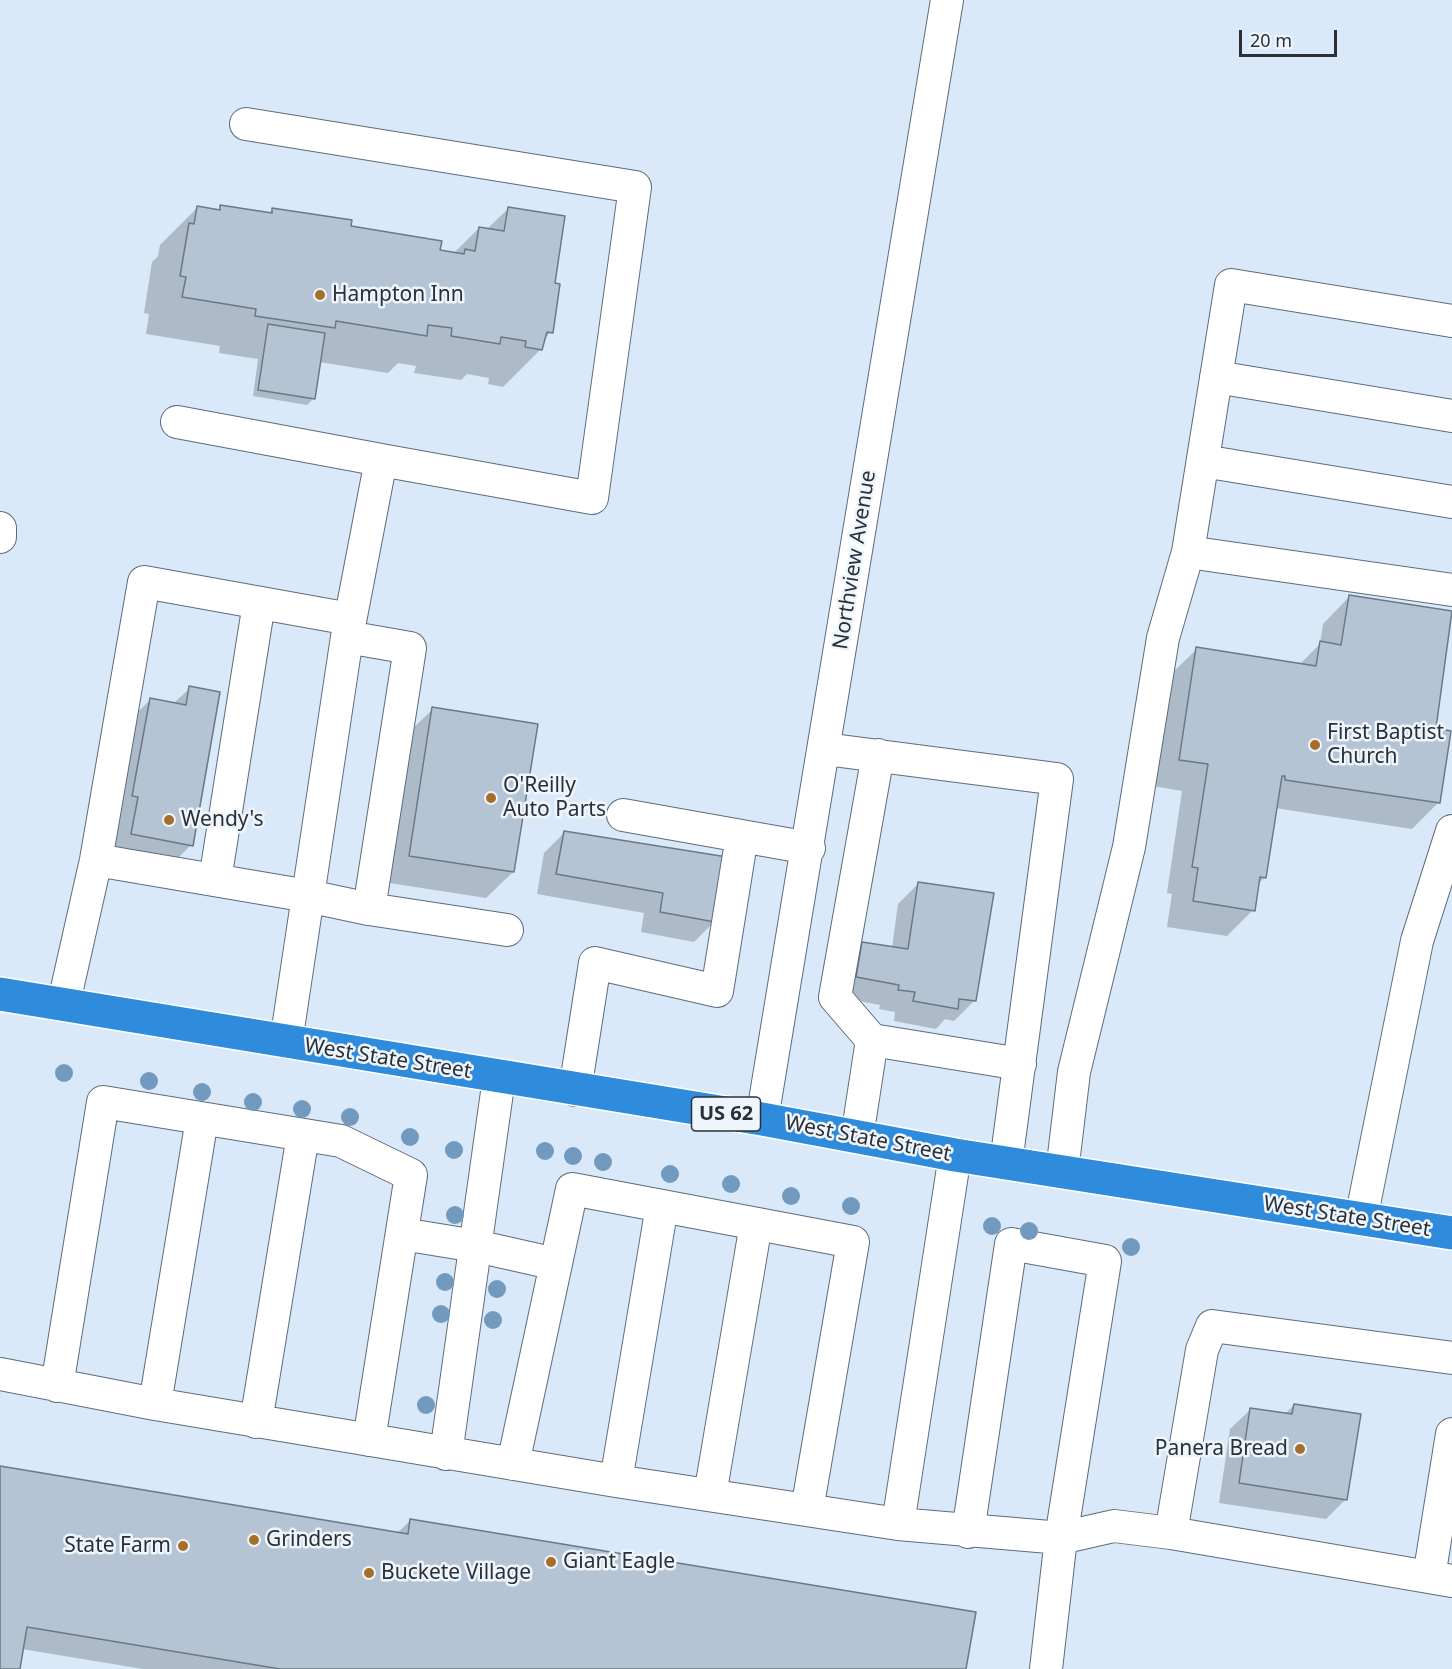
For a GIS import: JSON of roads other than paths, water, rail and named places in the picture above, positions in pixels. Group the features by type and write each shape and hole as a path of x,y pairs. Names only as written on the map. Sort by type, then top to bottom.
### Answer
{"highway":[{"name":"West State Street","path":"0,994 64,1002 499,1078 762,1119 955,1155 1452,1233"}],"street":[{"name":"Northview Avenue","path":"762,1119 809,848 947,0"},
{"path":"177,422 592,498 635,188 246,124"},
{"path":"1062,1172 1074,1072 1129,848 1163,638 1188,552 1231,285 1452,321"},
{"path":"1216,377 1452,416"},
{"path":"286,1042 349,628 381,460"},
{"path":"1203,461 1452,502"},
{"path":"1188,552 1452,590"},
{"path":"64,1002 96,860 144,582 259,603 410,648 369,909"},
{"path":"215,880 259,603"},
{"path":"825,748 1057,779 1006,1163"},
{"path":"878,755 835,996 872,1040 1020,1064"},
{"path":"623,815 809,848"},
{"path":"1361,1219 1417,941 1452,831"},
{"path":"575,1090 595,963 717,991 742,836"},
{"path":"96,860 308,896 369,909 507,930"},
{"path":"857,1137 872,1040"},
{"path":"446,1454 499,1078"},
{"path":"57,1386 103,1102 340,1141 411,1175 369,1440"},
{"path":"155,1404 202,1119"},
{"path":"256,1422 303,1135"},
{"path":"898,1524 955,1155"},
{"path":"513,1464 572,1189 853,1242 807,1510"},
{"path":"616,1481 662,1206"},
{"path":"710,1495 756,1224"},
{"path":"402,1234 476,1246 556,1264"},
{"path":"968,1532 1011,1244 1106,1261 1061,1538 1046,1669"},
{"path":"1171,1533 1202,1350 1212,1326 1452,1358"},
{"path":"0,1374 155,1404 446,1454 898,1524 968,1532 1061,1538 1114,1526 1171,1533 1441,1579 1452,1434"}],"place":[{"name":"Hampton Inn","path":"320,295"},
{"name":"First Baptist Church","path":"1315,745"},
{"name":"O'Reilly Auto Parts","path":"491,798"},
{"name":"Wendy's","path":"169,820"},
{"name":"Panera Bread","path":"1300,1449"},
{"name":"Grinders","path":"254,1540"},
{"name":"State Farm","path":"183,1546"},
{"name":"Giant Eagle","path":"551,1562"},
{"name":"Buckete Village","path":"369,1573"}]}
